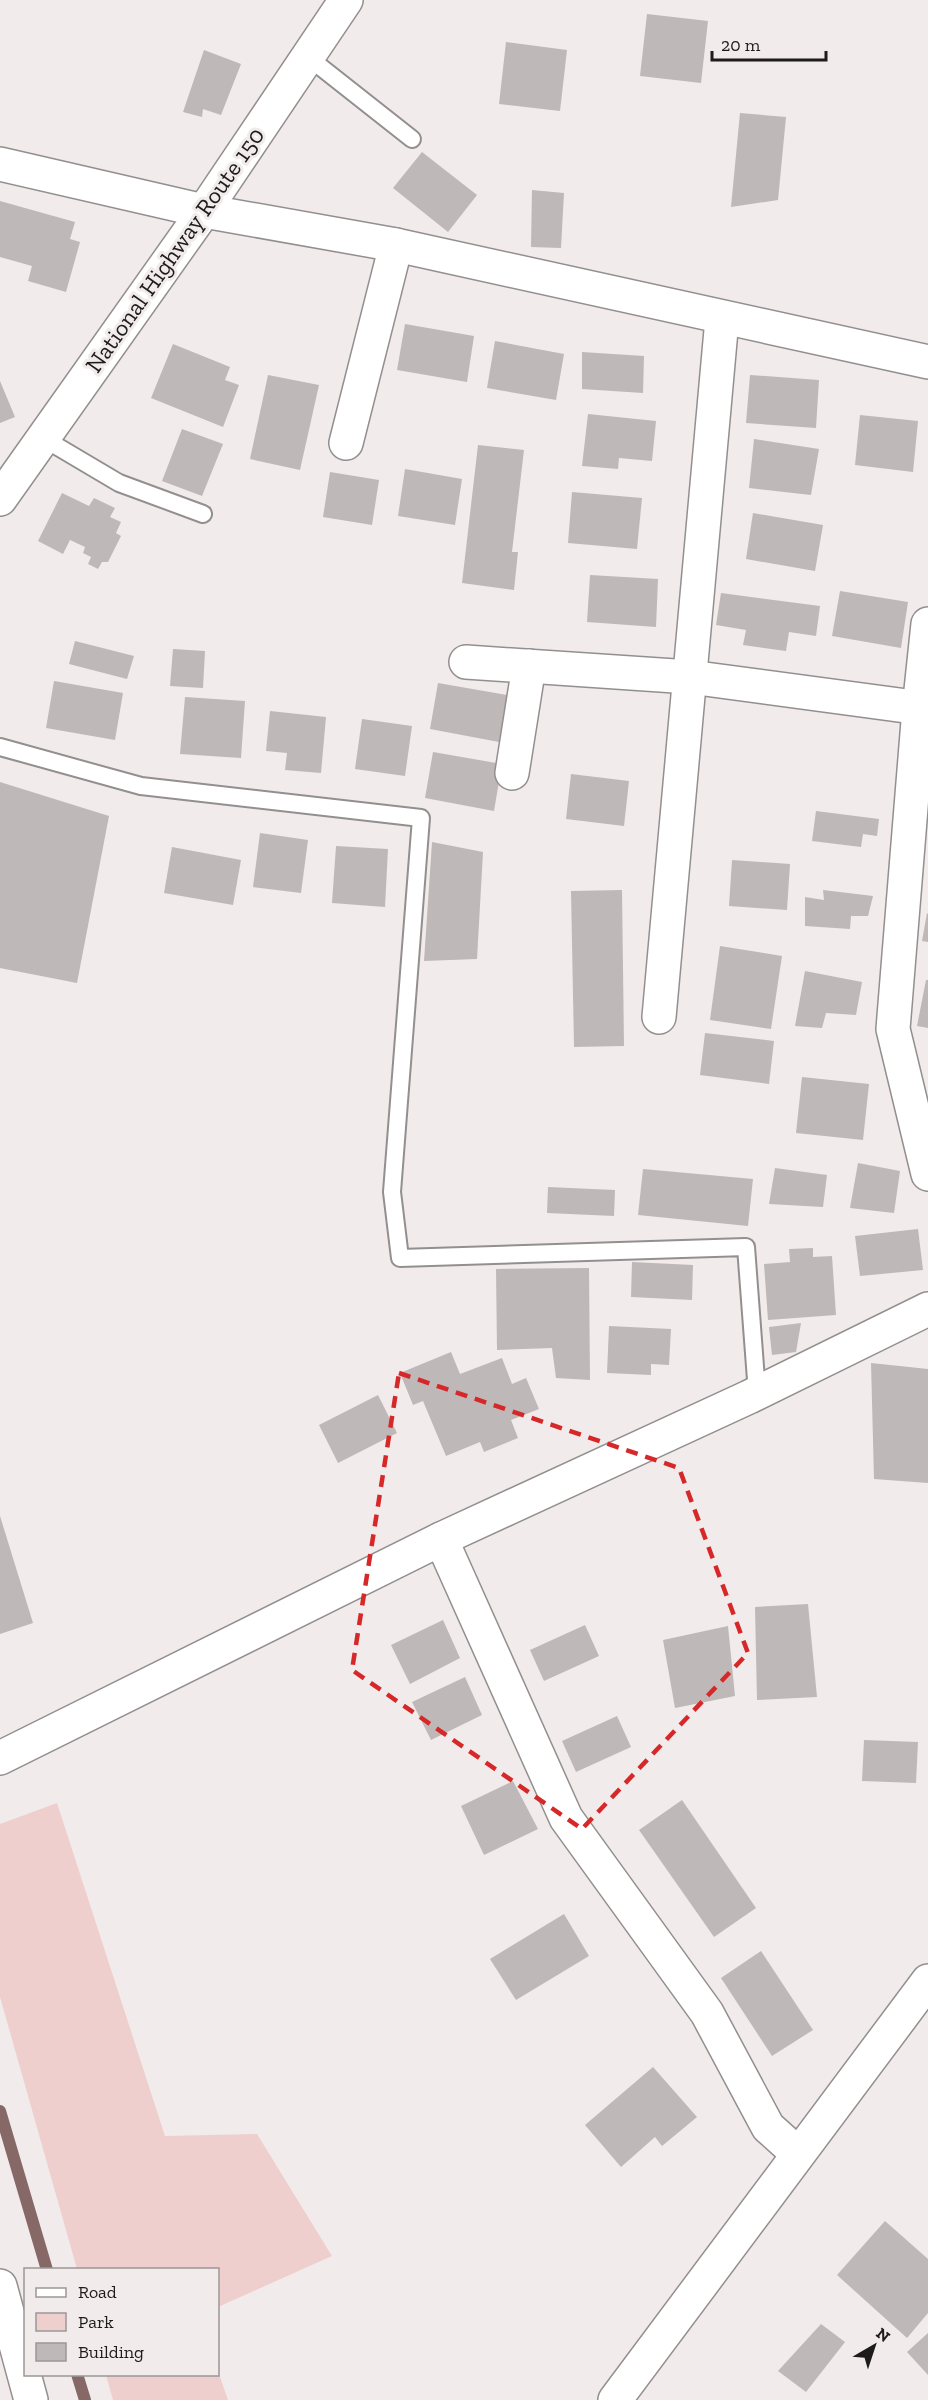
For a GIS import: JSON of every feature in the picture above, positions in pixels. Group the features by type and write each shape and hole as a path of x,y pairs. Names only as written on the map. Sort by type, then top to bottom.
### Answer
{"main road":[{"name":"National Highway Route 150","path":"0,499 204,211 346,0"},
{"path":"0,164 204,211 396,245 722,319 928,362"},
{"path":"346,443 396,245"},
{"path":"659,1017 722,319"},
{"path":"928,624 923,709 893,1029 928,1174"},
{"path":"466,662 690,677 923,709"},
{"path":"512,773 529,666"},
{"path":"0,1758 441,1539 757,1393 928,1309"},
{"path":"441,1539 566,1818 707,2013 768,2127 798,2154"},
{"path":"615,2400 928,1981"},
{"path":"0,2286 24,2374"},
{"path":"24,2376 31,2400"}],"lane":[{"path":"308,57 412,139"},
{"path":"43,438 119,483 203,514"},
{"path":"0,747 141,786 421,818 392,1192 400,1258 746,1247 757,1393"}],"highlighted area":[{"path":"399,1373 679,1468 748,1653 582,1829 352,1670"}],"green space":[{"path":"57,1803 165,2136 257,2134 332,2256 219,2307 219,2268 77,2268 0,1997 0,1824"},
{"path":"219,2374 228,2400 113,2400 106,2376 219,2376"}],"building":[{"path":"647,14 708,21 701,83 640,76"},
{"path":"506,42 567,50 560,111 499,104"},
{"path":"204,50 241,64 221,115 203,109 202,117 183,112"},
{"path":"740,113 786,117 778,200 731,207"},
{"path":"422,152 477,195 448,232 393,188"},
{"path":"532,190 564,193 561,248 531,247"},
{"path":"0,201 75,222 70,239 80,242 66,292 28,281 32,266 0,257"},
{"path":"405,324 474,336 467,382 397,370"},
{"path":"495,341 564,354 556,400 487,388"},
{"path":"173,344 230,367 225,380 239,385 223,427 151,398"},
{"path":"582,352 644,356 643,393 582,389"},
{"path":"268,375 319,385 300,470 250,459"},
{"path":"750,375 819,380 816,428 746,423"},
{"path":"0,381 15,417 0,423"},
{"path":"588,414 656,421 652,461 619,458 618,469 582,466"},
{"path":"860,415 918,421 913,472 855,465"},
{"path":"182,429 223,444 202,496 162,481"},
{"path":"754,439 819,449 811,495 749,488"},
{"path":"478,445 524,450 512,552 518,552 514,590 462,583"},
{"path":"405,469 462,479 455,525 398,516"},
{"path":"330,472 379,480 372,525 323,517"},
{"path":"572,492 642,498 637,549 568,543"},
{"path":"62,493 89,506 94,498 115,508 110,517 121,522 116,533 121,536 108,562 102,562 98,569 88,564 91,557 83,553 85,547 70,540 63,554 38,541"},
{"path":"753,513 823,525 815,571 746,559"},
{"path":"590,575 658,579 656,627 587,622"},
{"path":"840,591 908,602 901,648 832,636"},
{"path":"721,593 820,606 816,636 789,632 786,651 743,645 746,630 716,625"},
{"path":"75,641 134,656 127,679 69,664"},
{"path":"173,649 205,651 203,688 170,686"},
{"path":"54,681 123,693 115,740 46,728"},
{"path":"438,683 507,695 499,742 430,729"},
{"path":"185,697 245,701 241,758 180,754"},
{"path":"270,711 326,717 321,773 285,770 287,753 266,751"},
{"path":"362,719 412,726 405,776 355,769"},
{"path":"433,752 502,764 494,811 425,798"},
{"path":"571,774 629,781 624,826 566,819"},
{"path":"0,782 109,816 77,983 0,968"},
{"path":"816,811 879,819 877,836 863,834 861,847 812,841"},
{"path":"260,833 308,840 301,893 253,887"},
{"path":"432,842 483,852 477,959 424,961"},
{"path":"336,846 388,849 385,907 332,903"},
{"path":"172,847 241,860 233,905 164,893"},
{"path":"732,860 790,864 787,910 729,906"},
{"path":"622,890 624,1046 574,1047 571,891"},
{"path":"823,890 873,896 868,916 851,916 850,929 805,926 805,897 824,900"},
{"path":"928,914 928,942 922,941"},
{"path":"720,946 782,956 771,1029 710,1020"},
{"path":"805,971 862,982 856,1015 826,1013 822,1028 795,1026"},
{"path":"926,980 928,980 928,1028 917,1026"},
{"path":"705,1033 774,1041 769,1084 700,1075"},
{"path":"802,1077 869,1084 863,1140 796,1133"},
{"path":"858,1163 900,1171 894,1213 850,1208"},
{"path":"775,1168 827,1175 823,1207 769,1204"},
{"path":"643,1169 753,1179 748,1226 638,1215"},
{"path":"548,1187 615,1190 614,1216 547,1213"},
{"path":"918,1229 923,1270 860,1276 855,1236"},
{"path":"813,1248 813,1257 832,1256 836,1315 768,1320 764,1264 790,1262 789,1249"},
{"path":"632,1262 693,1265 692,1300 631,1297"},
{"path":"589,1268 590,1380 556,1378 552,1348 497,1350 496,1269"},
{"path":"801,1323 796,1352 772,1355 769,1327"},
{"path":"609,1326 671,1329 669,1365 651,1364 651,1375 607,1373"},
{"path":"451,1352 460,1374 502,1358 512,1384 526,1378 539,1409 511,1420 518,1438 484,1452 480,1442 446,1456 423,1401 413,1405 400,1373"},
{"path":"871,1363 928,1369 928,1483 874,1479"},
{"path":"378,1395 397,1433 338,1463 319,1425"},
{"path":"0,1516 33,1623 0,1634"},
{"path":"808,1604 817,1697 757,1700 755,1607"},
{"path":"443,1620 460,1658 410,1684 391,1645"},
{"path":"585,1625 599,1656 544,1681 530,1650"},
{"path":"728,1626 735,1696 675,1708 663,1640"},
{"path":"465,1677 482,1715 431,1740 412,1702"},
{"path":"617,1716 631,1747 576,1772 562,1741"},
{"path":"864,1740 918,1742 916,1783 862,1781"},
{"path":"513,1781 538,1829 484,1855 461,1806"},
{"path":"682,1800 756,1908 714,1937 639,1830"},
{"path":"564,1914 589,1956 516,2000 490,1959"},
{"path":"761,1951 813,2030 772,2056 721,1978"},
{"path":"653,2067 697,2117 662,2146 655,2137 621,2167 585,2125"},
{"path":"885,2221 928,2259 928,2313 907,2338 837,2275"},
{"path":"821,2324 845,2342 806,2392 778,2371"},
{"path":"928,2333 928,2375 907,2352"}],"waterway":[{"path":"0,2111 46,2268"},
{"path":"78,2376 85,2400"}]}
